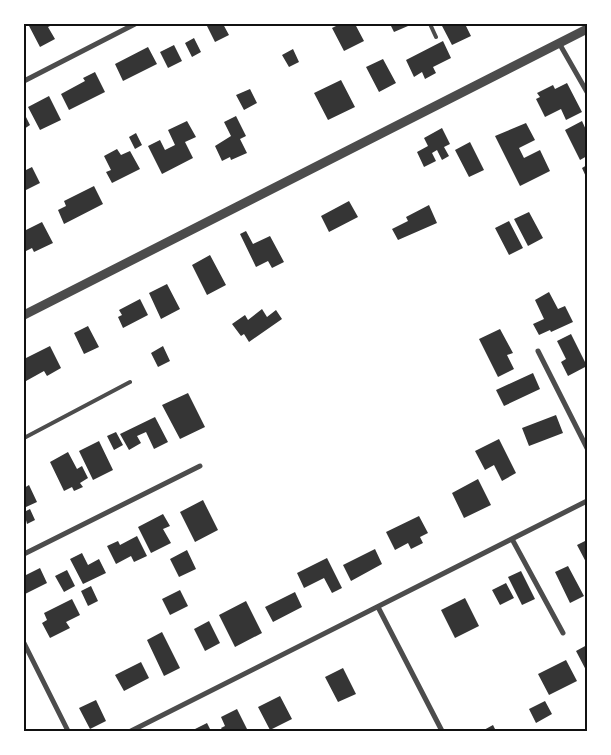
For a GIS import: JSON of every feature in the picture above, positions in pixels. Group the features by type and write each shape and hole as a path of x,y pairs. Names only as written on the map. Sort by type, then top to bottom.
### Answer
{"street":[{"path":"24,81 135,24"},
{"path":"24,315 587,29"},
{"path":"559,43 587,92"},
{"path":"538,351 587,448"},
{"path":"24,554 200,466"},
{"path":"131,731 587,501"},
{"path":"512,539 562,633"},
{"path":"378,607 442,731"},
{"path":"24,643 68,731"}],"lane":[{"path":"430,24 436,37"},
{"path":"24,438 130,382"}],"building":[{"path":"28,24 54,24 48,27 55,39 40,47"},
{"path":"206,24 223,24 229,35 215,42"},
{"path":"340,24 355,24 364,41 344,51 332,28"},
{"path":"390,24 407,24 408,26 394,32"},
{"path":"441,24 465,24 471,36 452,45"},
{"path":"194,38 201,52 192,57 185,43"},
{"path":"443,41 451,58 433,67 436,73 425,79 422,72 414,77 406,60"},
{"path":"174,45 182,61 168,68 160,52"},
{"path":"148,47 157,64 123,81 115,64"},
{"path":"293,49 299,62 289,67 282,55"},
{"path":"383,59 396,83 379,92 366,67"},
{"path":"95,72 105,92 69,110 61,94 85,81 83,78"},
{"path":"341,80 355,107 328,120 314,93"},
{"path":"567,83 582,112 566,120 561,109 545,117 536,99 540,97 537,93 553,85 555,89"},
{"path":"250,89 257,103 244,110 236,95"},
{"path":"49,96 61,120 40,130 28,107"},
{"path":"24,113 30,125 24,129"},
{"path":"236,116 246,136 240,139 247,153 231,160 230,157 222,161 215,146 231,136 224,122"},
{"path":"187,121 196,137 185,142 193,158 162,174 148,146 160,140 165,150 175,145 168,130"},
{"path":"582,121 587,132 587,156 580,160 565,130"},
{"path":"526,123 535,140 519,148 524,158 540,150 550,171 520,186 495,136"},
{"path":"442,128 450,144 444,147 449,156 442,160 437,150 432,153 436,161 424,167 417,152 428,146 424,138"},
{"path":"136,133 142,145 135,149 129,137"},
{"path":"470,142 484,170 469,177 455,150"},
{"path":"117,149 121,155 130,151 140,169 112,183 106,172 111,170 104,156"},
{"path":"587,165 587,179 582,168"},
{"path":"24,166 26,170 32,167 40,183 24,191"},
{"path":"94,186 103,204 64,224 58,210 66,206 64,201"},
{"path":"349,201 358,217 329,232 321,216"},
{"path":"429,205 437,223 398,240 392,229 408,221 406,217"},
{"path":"529,212 543,238 528,246 514,219"},
{"path":"509,221 523,248 509,255 495,228"},
{"path":"42,222 53,243 34,252 32,248 24,252 24,231"},
{"path":"246,231 253,244 270,236 284,262 272,268 268,261 256,267 240,234"},
{"path":"210,255 226,285 207,295 192,265"},
{"path":"167,284 180,309 161,319 149,293"},
{"path":"549,292 558,309 565,306 573,322 539,335 533,324 544,319 535,300"},
{"path":"140,299 148,315 123,328 118,317 122,315 119,310"},
{"path":"262,309 267,317 276,310 282,319 249,342 244,334 241,336 232,324 245,315 248,320"},
{"path":"88,326 99,347 84,354 74,333"},
{"path":"500,329 513,353 507,355 514,369 498,377 479,339"},
{"path":"571,334 587,366 568,376 561,362 566,359 557,341"},
{"path":"50,346 61,368 47,376 44,371 26,381 24,359"},
{"path":"163,346 170,361 158,367 151,353"},
{"path":"533,373 540,389 504,406 496,390"},
{"path":"188,393 205,427 180,439 162,405"},
{"path":"556,415 563,433 529,446 522,428"},
{"path":"155,417 168,442 154,449 146,432 137,436 141,443 129,450 120,434"},
{"path":"116,432 123,445 114,450 107,436"},
{"path":"499,439 516,473 502,481 494,465 485,470 475,451"},
{"path":"99,441 113,470 93,480 79,451"},
{"path":"68,452 77,469 82,466 88,478 80,483 83,487 74,491 72,487 64,491 50,462"},
{"path":"478,479 491,505 464,518 452,493"},
{"path":"29,485 37,502 26,507 24,488"},
{"path":"203,500 218,530 195,542 180,512"},
{"path":"30,509 35,520 27,524 24,512"},
{"path":"163,514 170,526 163,529 171,543 151,553 138,527"},
{"path":"419,516 428,533 420,537 423,543 411,549 408,543 395,550 386,532"},
{"path":"137,536 147,556 134,562 131,556 116,564 107,546 118,541 120,545"},
{"path":"587,540 587,564 577,545"},
{"path":"375,549 382,564 351,581 343,565"},
{"path":"187,550 196,569 179,577 170,559"},
{"path":"82,553 88,565 99,559 106,573 83,584 70,559"},
{"path":"327,558 342,588 332,593 324,578 304,588 297,573"},
{"path":"568,566 584,596 570,603 555,572"},
{"path":"40,568 47,583 25,594 24,576"},
{"path":"67,570 75,586 64,592 55,576"},
{"path":"521,571 535,599 522,605 508,577"},
{"path":"506,583 514,598 500,605 492,590"},
{"path":"91,586 98,601 88,606 81,591"},
{"path":"180,590 188,606 170,615 162,599"},
{"path":"295,592 302,607 273,622 265,607"},
{"path":"465,598 479,626 455,638 441,610"},
{"path":"72,599 80,615 66,622 70,628 50,638 42,623 47,620 44,613"},
{"path":"246,601 262,633 235,647 219,615"},
{"path":"209,621 220,643 205,651 194,629"},
{"path":"162,632 180,668 164,676 147,640"},
{"path":"587,645 587,672 576,651"},
{"path":"566,660 577,681 549,695 538,674"},
{"path":"141,662 149,678 124,691 115,675"},
{"path":"343,668 356,694 338,702 325,677"},
{"path":"280,696 292,719 270,730 258,707"},
{"path":"96,700 106,721 90,729 79,708"},
{"path":"545,701 552,714 536,723 529,709"},
{"path":"237,709 248,731 223,731 221,728 225,726 221,717"},
{"path":"207,723 211,731 196,731 195,729"},
{"path":"493,725 496,731 482,731"}]}
